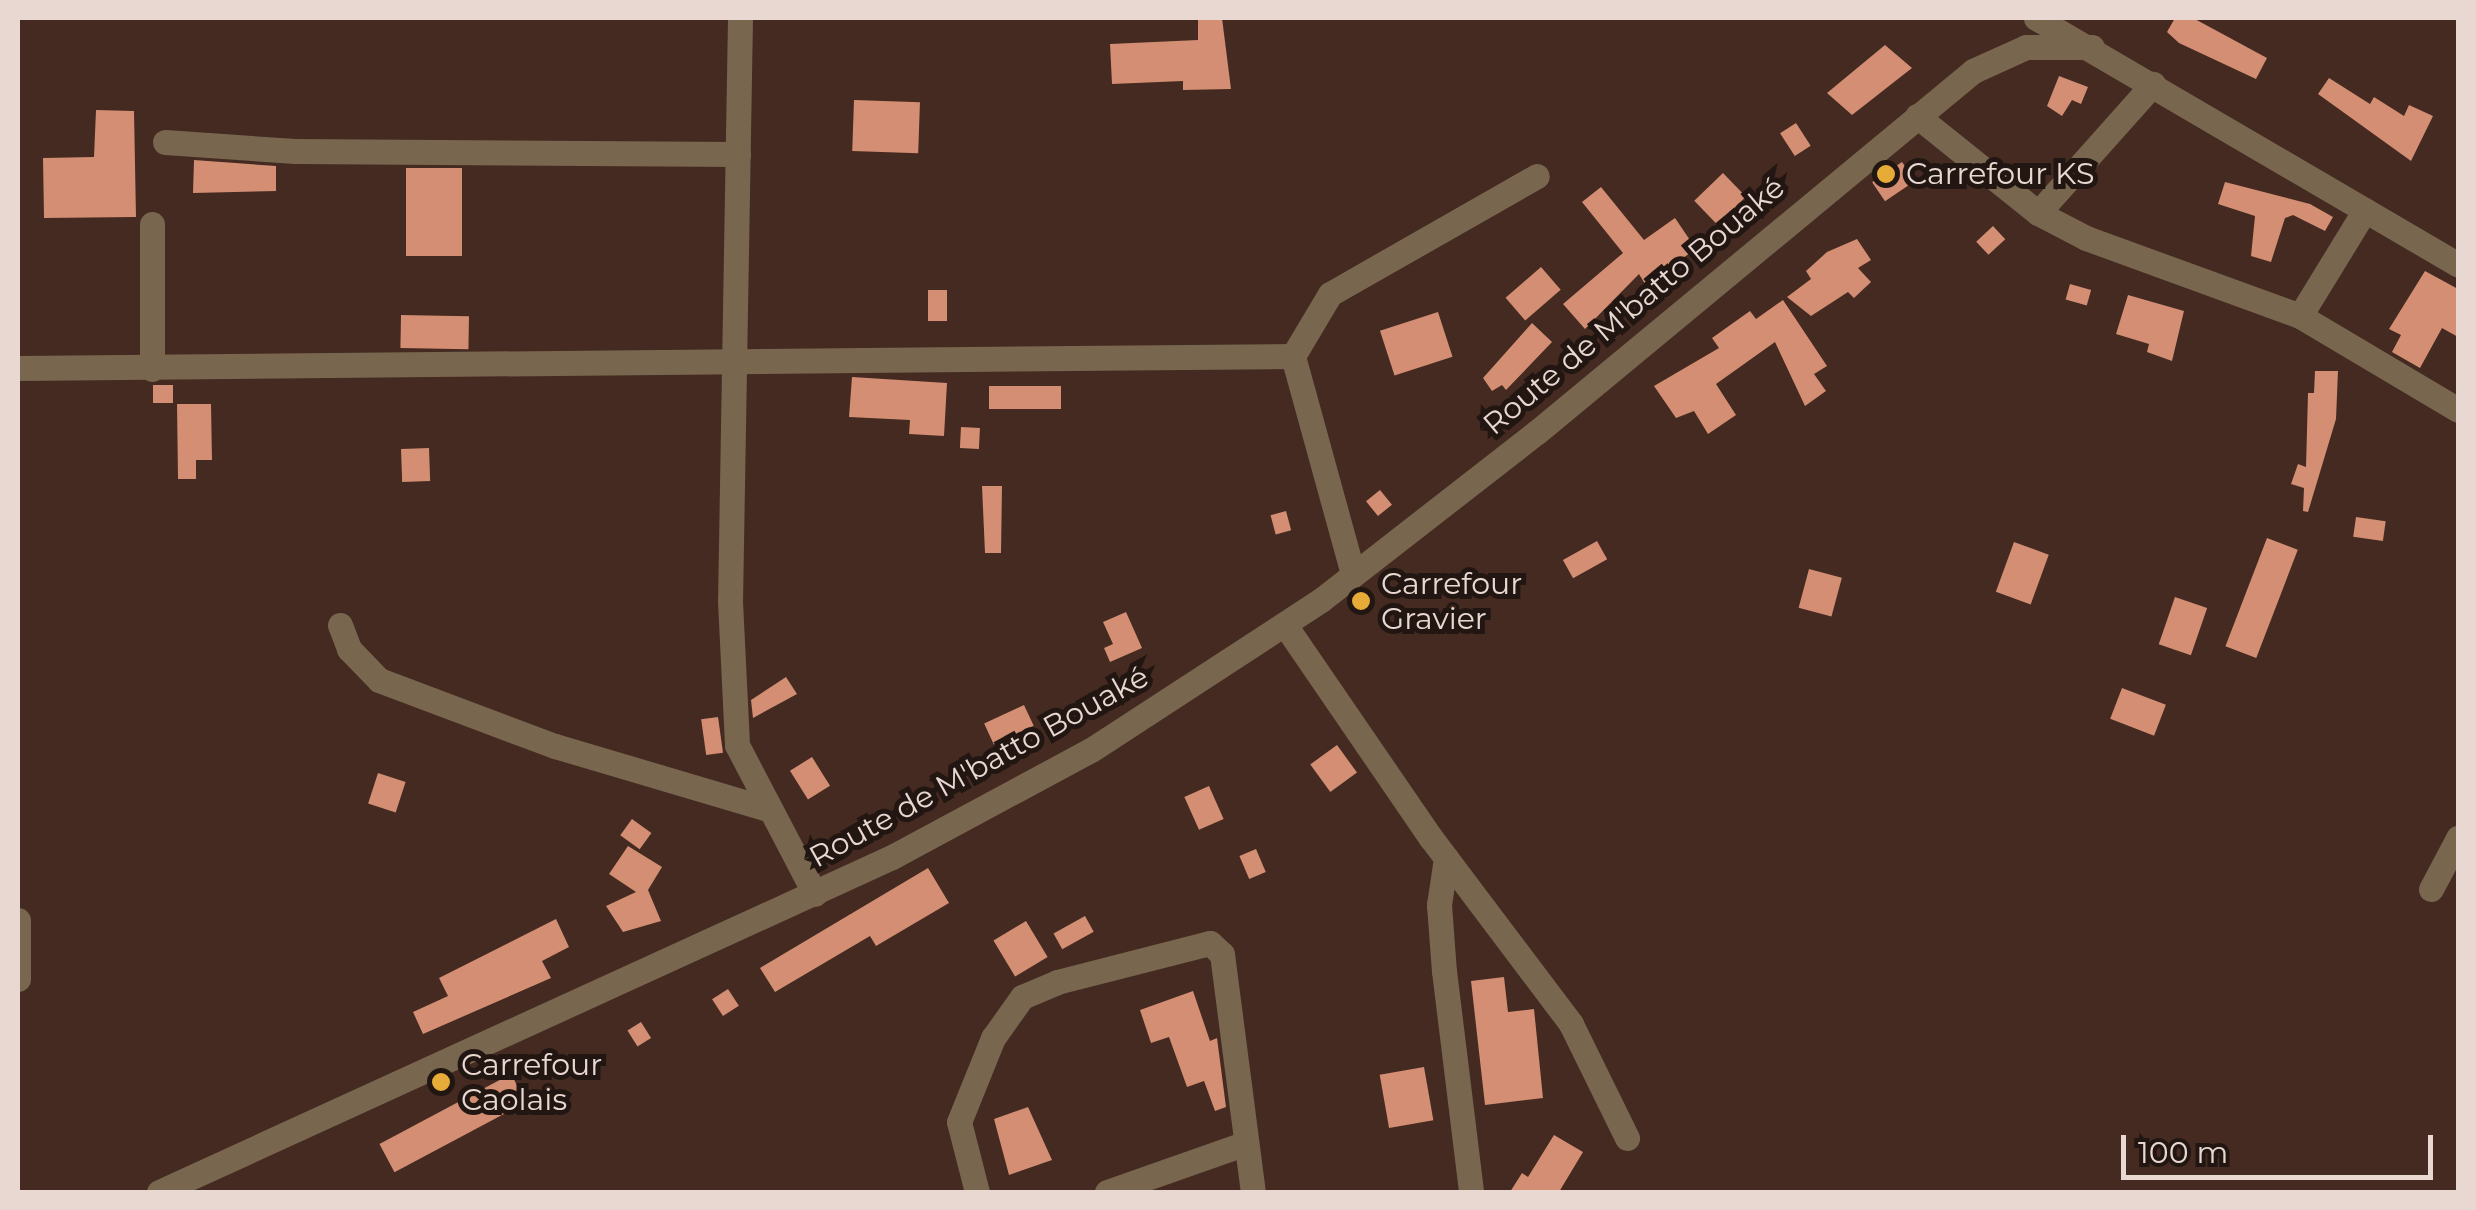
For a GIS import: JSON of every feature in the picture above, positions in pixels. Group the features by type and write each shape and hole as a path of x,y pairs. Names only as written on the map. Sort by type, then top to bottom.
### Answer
{"street":[{"path":"740,18 730,601 737,745 815,894"},
{"path":"2036,18 2092,47 2458,265"},
{"name":"Route de M'batto Bouaké","path":"159,1192 815,894 1090,750 1285,625 1353,574 1537,432 1917,116 1998,55 2052,45 2092,47"},
{"path":"2038,213 2153,84"},
{"path":"1917,116 2038,213 2086,238 2300,316 2458,410"},
{"path":"165,142 295,151 738,154"},
{"path":"1353,574 1292,356 1330,294 1538,176"},
{"path":"2300,316 2365,210"},
{"path":"152,224 152,369"},
{"path":"18,368 1292,356"},
{"path":"340,624 349,650 379,680 555,746 771,810"},
{"path":"1285,625 1446,858 1570,1024 1626,1138"},
{"path":"2431,890 2458,838"},
{"path":"1446,858 1443,954 1471,1192"},
{"path":"18,920 18,979"},
{"path":"977,1192 959,1122 993,1038 1022,997 1056,982 1210,943 1222,954 1252,1192"},
{"path":"1107,1192 1246,1143"}],"building":[{"path":"1198,18 1222,18 1231,89 1183,90 1183,81 1112,84 1110,44 1198,40"},
{"path":"2175,18 2193,18 2267,58 2256,79 2179,43 2167,32"},
{"path":"1885,45 1912,68 1852,115 1827,93"},
{"path":"2059,76 2088,87 2081,104 2072,100 2062,116 2047,106"},
{"path":"2329,78 2370,104 2374,97 2404,116 2409,105 2433,116 2411,161 2318,94"},
{"path":"854,100 920,102 918,153 852,151"},
{"path":"96,110 134,111 136,217 44,218 43,158 94,157"},
{"path":"1796,123 1811,146 1795,156 1780,133"},
{"path":"194,160 276,166 276,191 193,193"},
{"path":"1902,162 1915,181 1885,201 1872,182"},
{"path":"406,168 462,168 462,256 406,256"},
{"path":"1723,173 1746,197 1717,225 1694,201"},
{"path":"2225,182 2310,204 2333,217 2325,231 2293,215 2285,218 2271,262 2251,256 2255,216 2218,204"},
{"path":"1601,187 1644,240 1675,218 1696,249 1645,284 1639,274 1585,329 1563,304 1623,253 1582,202"},
{"path":"1993,226 2005,239 1988,255 1976,242"},
{"path":"1857,239 1871,260 1858,268 1871,282 1854,298 1848,292 1811,316 1787,297 1811,279 1806,271 1827,252"},
{"path":"1541,267 1561,290 1525,320 1506,298"},
{"path":"2425,271 2458,289 2458,337 2442,328 2420,368 2392,352 2401,335 2389,329"},
{"path":"2070,284 2091,290 2087,305 2066,299"},
{"path":"928,290 947,290 947,321 928,321"},
{"path":"2128,295 2184,311 2172,361 2147,352 2149,344 2116,334"},
{"path":"1783,300 1827,366 1814,374 1826,391 1805,406 1775,342 1716,384 1736,415 1708,434 1694,411 1676,418 1654,386 1719,348 1712,338 1750,311 1756,319"},
{"path":"1438,312 1453,357 1395,376 1380,331"},
{"path":"401,315 469,316 468,349 400,348"},
{"path":"1532,323 1552,342 1506,390 1502,385 1492,391 1483,378"},
{"path":"2315,371 2338,371 2336,419 2308,512 2303,511 2304,488 2291,484 2298,464 2306,467 2308,393 2314,393"},
{"path":"852,377 947,383 944,436 909,434 910,420 849,417"},
{"path":"153,385 173,385 173,403 153,403"},
{"path":"989,386 1061,386 1061,409 989,409"},
{"path":"177,404 211,404 212,460 196,460 196,479 178,479"},
{"path":"961,427 980,428 979,449 960,448"},
{"path":"429,448 430,481 402,482 401,449"},
{"path":"982,486 1002,486 1001,553 985,553"},
{"path":"1380,490 1392,505 1378,516 1366,501"},
{"path":"1286,511 1291,530 1276,534 1271,515"},
{"path":"2356,517 2386,521 2383,541 2353,537"},
{"path":"2267,538 2298,550 2256,658 2225,646"},
{"path":"1597,541 1607,559 1573,578 1563,560"},
{"path":"2014,542 2049,555 2031,604 1996,592"},
{"path":"1809,569 1842,578 1831,616 1799,608"},
{"path":"2175,597 2207,608 2191,655 2159,644"},
{"path":"1126,612 1142,648 1110,662 1104,648 1113,644 1103,622"},
{"path":"786,677 797,694 753,718 751,700"},
{"path":"2122,688 2166,705 2154,736 2110,719"},
{"path":"1024,705 1034,726 994,744 984,724"},
{"path":"718,717 723,753 706,755 701,719"},
{"path":"1337,745 1357,773 1330,792 1310,764"},
{"path":"812,757 830,786 808,800 790,771"},
{"path":"378,773 406,782 396,812 368,803"},
{"path":"1209,786 1224,819 1199,830 1184,797"},
{"path":"632,819 651,833 640,849 620,835"},
{"path":"628,846 662,867 648,890 661,921 623,932 606,906 636,892 609,874"},
{"path":"1256,849 1266,872 1249,879 1239,856"},
{"path":"928,868 949,903 876,946 870,936 775,992 760,968"},
{"path":"1085,916 1094,932 1062,949 1054,933"},
{"path":"556,919 569,947 542,961 551,978 423,1034 413,1012 448,996 439,978"},
{"path":"1026,921 1048,957 1015,977 993,941"},
{"path":"1504,977 1508,1012 1534,1009 1543,1098 1485,1105 1471,981"},
{"path":"728,989 739,1006 723,1016 712,999"},
{"path":"1193,991 1210,1041 1217,1038 1226,1107 1215,1111 1204,1081 1187,1087 1169,1037 1151,1043 1140,1010"},
{"path":"641,1022 651,1038 637,1047 627,1030"},
{"path":"1424,1067 1433,1120 1389,1128 1380,1075"},
{"path":"511,1074 526,1102 394,1172 379,1144"},
{"path":"1028,1107 1052,1160 1009,1175 994,1119"},
{"path":"1554,1135 1583,1152 1559,1192 1510,1192 1522,1173 1528,1177"}],"place":[{"name":"Carrefour KS","path":"1886,174"},
{"name":"Carrefour Gravier","path":"1361,601"},
{"name":"Carrefour Caolais","path":"441,1082"}]}
